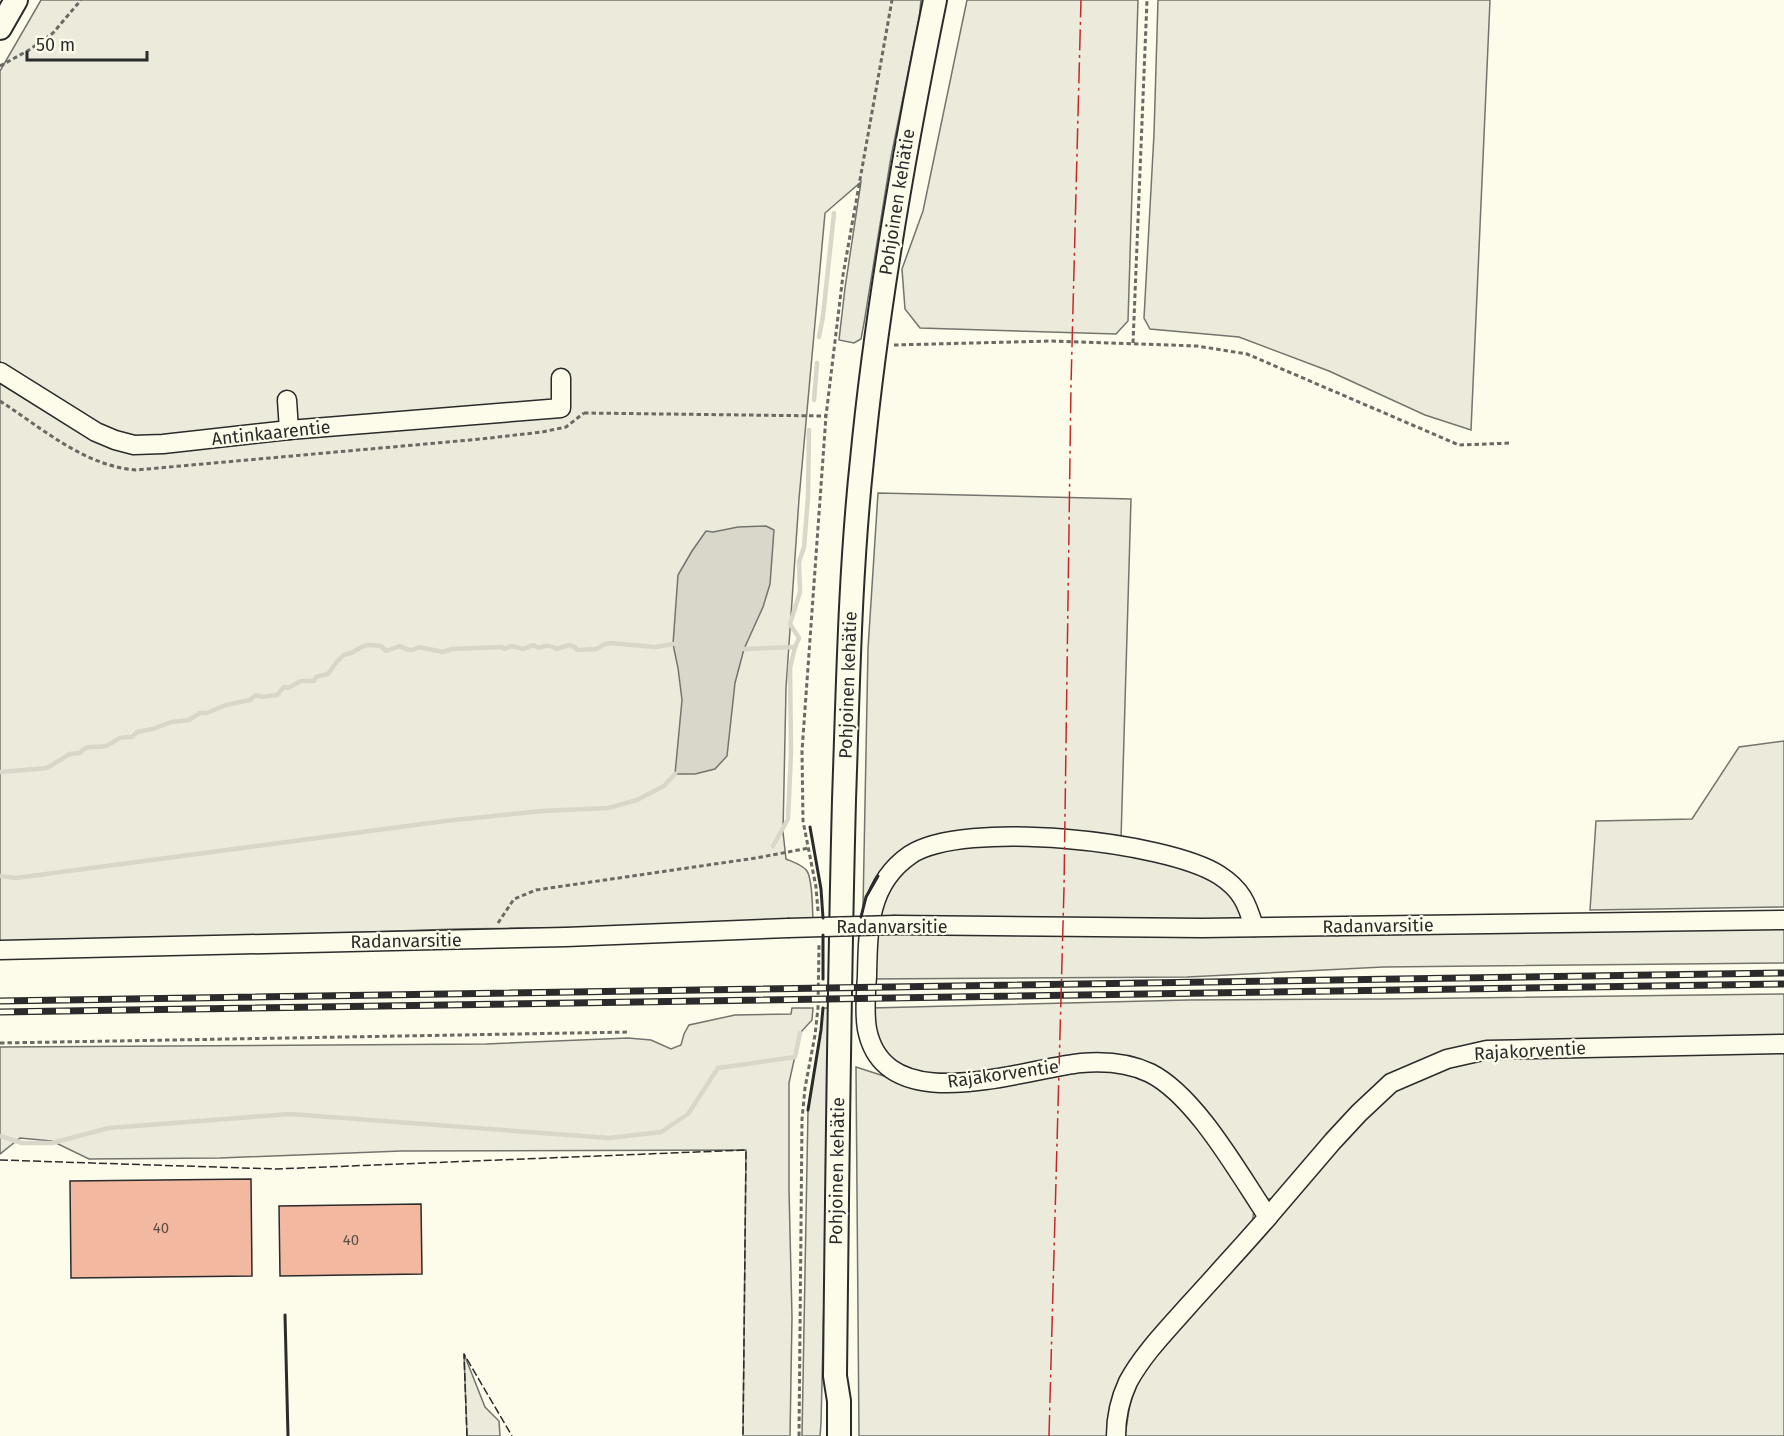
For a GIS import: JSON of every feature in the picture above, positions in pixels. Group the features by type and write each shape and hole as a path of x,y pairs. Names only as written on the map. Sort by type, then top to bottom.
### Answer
{"main road":[{"path":"0,28 16,0"},
{"name":"Pohjoinen kehätie","path":"828,1436 829,1401 834,1376 839,1038 852,582 861,462 874,346 910,121 935,0"},
{"name":"Pohjoinen kehätie","path":"834,1376 839,1401 839,1436"}],"street":[{"name":"Antinkaarentie","path":"0,372 96,432 134,445 561,408"},
{"path":"561,378 561,408"},
{"path":"287,400 289,430"},
{"name":"Rajakorventie","path":"1254,927 1248,905 1236,887 1218,874 1200,866 1157,852 1083,841 1033,838 967,838 942,843 910,855 892,872 880,889 872,908 869,929 866,1008 867,1028 878,1056 895,1073 913,1078 937,1083 963,1083 1082,1063 1128,1065 1150,1073 1172,1087 1210,1130 1268,1217"},
{"name":"Radanvarsitie","path":"0,950 566,937 895,925 1107,928 1784,920"},
{"name":"Rajakorventie","path":"1116,1436 1118,1414 1128,1383 1157,1341 1333,1141 1391,1083 1447,1059 1487,1050 1784,1044"}],"path":[{"path":"0,66 53,33 81,0"},
{"path":"819,919 816,887 804,821 801,751 826,416 843,275 892,0"},
{"path":"1133,344 1147,0"},
{"path":"874,346 1052,341 1197,346 1247,354 1459,445 1512,443"},
{"path":"561,408 584,413 826,416"},
{"path":"487,939 514,899 536,890 756,858 809,848"},
{"path":"799,1436 802,1119 818,1008 819,935"},
{"path":"0,1044 630,1032"}],"shaded area":[{"path":"41,0 921,0 891,157 861,339 854,343 839,340 861,182 825,213 799,499 786,688 783,832 786,859 803,867 809,875 813,919 787,919 787,925 455,929 0,945 0,71"},
{"path":"967,0 1138,0 1128,321 1116,334 920,328 905,309 902,269 923,211"},
{"path":"1158,0 1490,0 1471,430 1425,415 1329,371 1239,337 1150,329 1144,318 1154,134"},
{"path":"878,493 1131,499 1121,839 921,841 902,850 887,864 876,877 863,908 868,649"},
{"path":"766,526 774,530 770,584 763,607 744,649 735,683 727,756 715,769 695,774 675,774 682,700 673,644 678,575 706,531"},
{"path":"1784,741 1784,907 1590,910 1596,821 1692,819 1739,747"},
{"path":"997,841 1156,856 1224,885 1243,911 1235,923 874,918 885,887 916,856"},
{"path":"1784,925 1784,963 1383,967 1187,977 870,979 873,934 1320,934 1338,936 1349,931"},
{"path":"1784,994 1784,1038 1527,1040 1483,1043 1388,1076 1365,1095 1337,1124 1278,1196 1269,1199 1263,1198 1208,1121 1131,1060 977,1074 929,1073 898,1067 876,1040 872,1008 1188,1000"},
{"path":"792,1008 813,1008 812,1020 800,1033 789,1083 792,1317 790,1436 743,1436 746,1150 401,1151 220,1158 89,1159 52,1141 20,1138 0,1154 0,1047 486,1044 628,1038 651,1040 671,1049 681,1045 689,1025 735,1015 791,1014"},
{"path":"823,1008 831,1008 821,1423 820,1436 802,1436 808,1110"},
{"path":"1784,1051 1784,1436 1125,1436 1130,1404 1139,1378 1154,1357 1351,1131 1396,1088 1434,1070 1487,1057"},
{"path":"856,1067 893,1079 1087,1068 1149,1077 1190,1113 1254,1210 1252,1224 1161,1328 1111,1436 859,1436"},
{"path":"464,1354 485,1407 499,1421 500,1436 467,1436"}],"building":[{"path":"251,1179 252,1276 71,1278 70,1181"},
{"path":"421,1204 422,1274 280,1276 279,1206"}],"waterway":[{"path":"819,337 834,213"},
{"path":"814,400 817,363"},
{"path":"795,647 799,638 790,624 800,592 799,562 804,547 808,497 809,430"},
{"path":"0,772 47,768 70,754 80,753 89,747 108,745 121,738 132,737 137,732 171,722 189,720 200,713 250,700 256,695 262,697 277,695 284,687 288,688 301,681 314,681 316,677 328,674 344,655 367,645 381,646 386,651 400,646 410,650 419,647 443,652 452,649 502,647 504,649 511,646 524,649 533,645 539,648 548,646 557,649 569,645 577,650 596,649 611,643 655,647 673,644"},
{"path":"744,649 795,647 790,668 791,753 788,819 773,846"},
{"path":"0,876 16,878 445,821 542,811 608,808 637,800 664,786 675,774"},
{"path":"0,1136 22,1143 52,1143 109,1128 290,1114 609,1138 661,1132 688,1114 718,1068 795,1057 800,1033"}],"railway":[{"path":"0,1001 1784,973"},
{"path":"0,1012 1784,984"}],"fence":[{"path":"0,1160 276,1169 746,1150 743,1436"},
{"path":"467,1436 464,1354 512,1436"}],"wall":[{"path":"810,827 821,889 823,918"},
{"path":"861,917 866,897 878,876"},
{"path":"823,935 823,979"},
{"path":"808,1110 823,1008"},
{"path":"285,1315 288,1436"}],"power":[{"path":"1049,1436 1064,888 1071,385 1081,0"}]}
